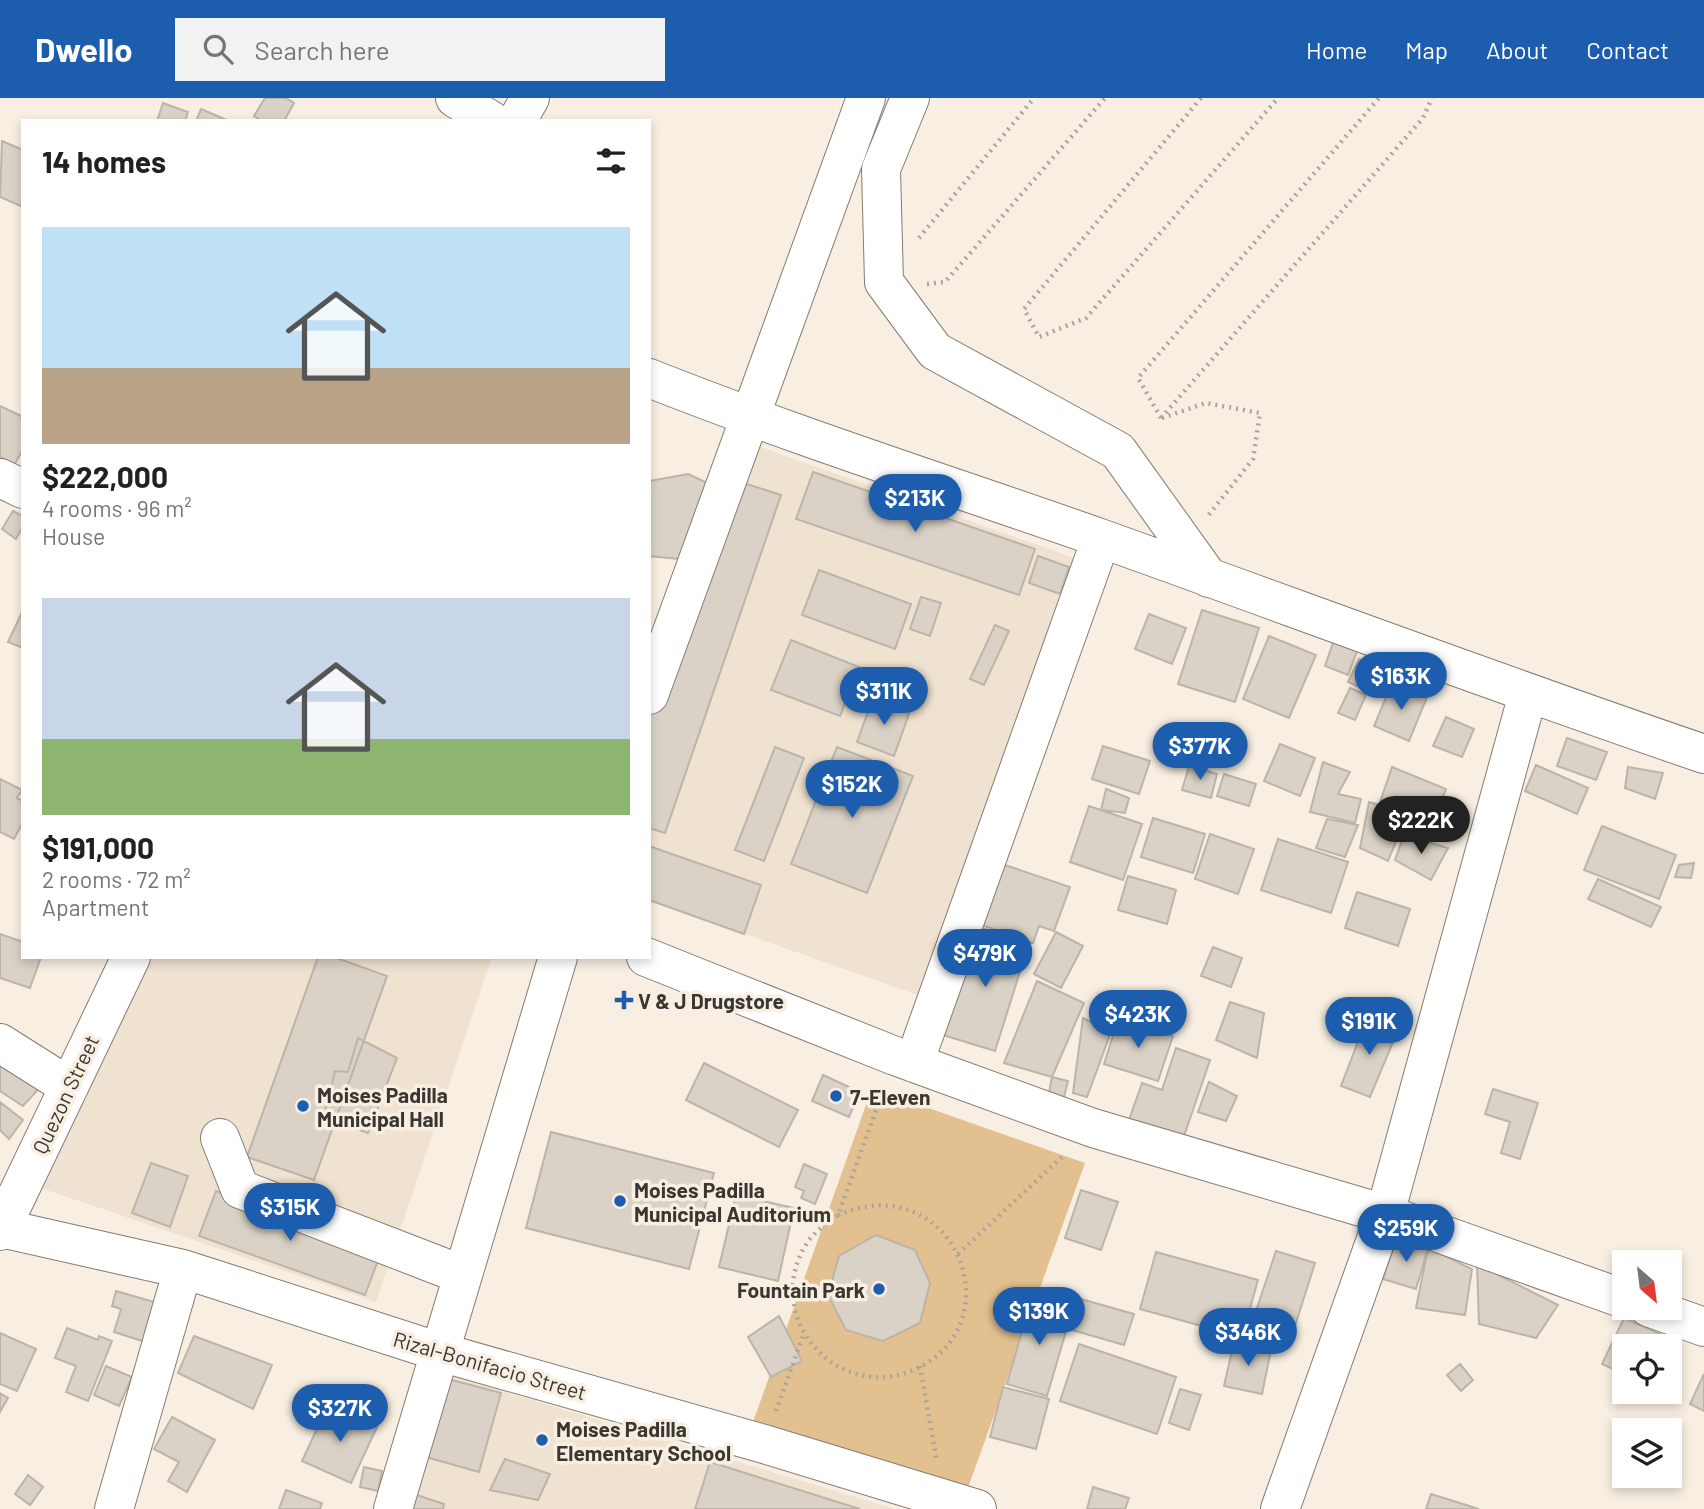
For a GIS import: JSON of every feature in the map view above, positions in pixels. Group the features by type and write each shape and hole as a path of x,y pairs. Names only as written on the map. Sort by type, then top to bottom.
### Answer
{"street":[{"path":"456,98 489,119"},
{"path":"518,119 530,98"},
{"path":"651,689 866,98"},
{"path":"910,98 881,169 884,282 935,351 1118,452 1209,578"},
{"path":"651,379 748,417 1101,539 1528,694 1704,754"},
{"path":"0,478 21,488"},
{"path":"905,1060 1101,539"},
{"path":"1280,1509 1385,1214 1528,694"},
{"name":"Quezon Street","path":"1,1230 130,959"},
{"path":"393,1509 557,959"},
{"path":"651,959 905,1060 1093,1128 1385,1214 1612,1295"},
{"path":"0,1043 68,1086"},
{"path":"220,1138 240,1189 463,1275"},
{"name":"Rizal-Bonifacio Street","path":"1,1230 183,1269 440,1352 764,1444 961,1504"},
{"path":"114,1509 183,1269"},
{"path":"1682,1319 1704,1327"}],"path":[{"path":"912,247 1034,98"},
{"path":"915,285 945,282 1105,98"},
{"path":"1201,98 1024,309 1039,337 1086,318 1278,98"},
{"path":"1161,418 1138,378 1379,98"},
{"path":"1161,418 1423,118 1432,98"},
{"path":"1161,418 1206,403 1260,413 1253,460 1185,545"},
{"path":"838,1215 905,1060"},
{"path":"958,1254 1093,1128"},
{"path":"873,1205 910,1209 926,1217 940,1229 958,1254 965,1278 963,1315 944,1347 920,1366 896,1375 877,1377 859,1375 839,1368 822,1356 798,1322 793,1302 793,1281 798,1261 807,1243 821,1227 838,1215 873,1205"},
{"path":"764,1444 804,1332"},
{"path":"920,1366 961,1504"}],"shaded area":[{"path":"749,443 1083,561 926,998 651,901 651,712"},
{"path":"152,959 491,959 376,1302 38,1187"},
{"path":"872,1088 1085,1163 965,1496 753,1422"},
{"name":"Moises Padilla Elementary School","path":"439,1372 895,1509 393,1509"}],"building":[{"path":"265,98 286,98 294,103 285,119 259,119 254,116"},
{"path":"163,103 188,112 186,119 158,119"},
{"path":"201,109 224,119 197,119"},
{"path":"2,141 21,149 21,206 0,197"},
{"path":"0,406 21,416 21,453 15,464 0,457"},
{"path":"813,472 1035,549 1019,595 796,519"},
{"path":"688,474 712,485 679,559 651,556 651,481"},
{"path":"728,478 781,495 665,833 651,829 651,701"},
{"path":"13,511 21,515 21,530 16,539 2,529"},
{"path":"1038,556 1069,567 1060,594 1029,583"},
{"path":"819,570 911,604 895,649 802,615"},
{"path":"921,597 941,603 930,636 910,629"},
{"path":"1202,610 1259,628 1235,702 1178,684"},
{"path":"21,614 21,647 8,642"},
{"path":"1149,614 1186,628 1172,664 1135,649"},
{"path":"995,625 1009,631 984,685 970,679"},
{"path":"1269,636 1316,655 1289,718 1243,699"},
{"path":"1335,637 1359,646 1348,675 1325,666"},
{"path":"791,640 859,667 840,716 771,690"},
{"path":"1359,659 1384,670 1374,694 1348,682"},
{"path":"1392,683 1427,697 1409,741 1374,726"},
{"path":"1350,688 1366,695 1355,720 1338,713"},
{"path":"873,698 910,711 894,756 857,742"},
{"path":"1446,717 1474,729 1462,757 1433,746"},
{"path":"1567,738 1607,752 1596,780 1557,766"},
{"path":"1280,744 1315,758 1300,796 1264,781"},
{"path":"1103,746 1150,761 1139,794 1092,779"},
{"path":"775,747 804,758 764,861 735,850"},
{"path":"837,747 913,776 867,893 791,864"},
{"path":"1323,762 1350,772 1338,794 1361,799 1355,823 1310,812"},
{"path":"1536,765 1588,788 1577,814 1525,791"},
{"path":"1189,766 1217,774 1211,798 1182,790"},
{"path":"1392,767 1446,789 1438,810 1380,802"},
{"path":"1628,767 1663,773 1655,799 1625,788"},
{"path":"1224,774 1256,784 1249,806 1217,796"},
{"path":"0,779 21,790 17,798 21,800 21,826 14,839 0,832"},
{"path":"1106,789 1129,798 1125,813 1101,810"},
{"path":"1369,802 1394,809 1384,827 1400,832 1388,861 1360,848"},
{"path":"1089,806 1142,824 1123,880 1070,862"},
{"path":"1153,818 1205,834 1193,873 1141,857"},
{"path":"1327,819 1358,825 1345,857 1316,848"},
{"path":"1602,826 1676,855 1659,899 1584,870"},
{"path":"1210,834 1254,849 1238,894 1195,879"},
{"path":"1404,835 1448,848 1431,880 1395,860"},
{"path":"1278,839 1348,862 1331,913 1261,890"},
{"path":"651,847 761,885 744,934 651,901"},
{"path":"1694,863 1691,878 1675,877 1679,865"},
{"path":"1002,864 1070,887 1054,931 1039,926 1033,943 981,925"},
{"path":"1128,876 1176,890 1167,924 1118,910"},
{"path":"1598,879 1661,907 1651,927 1588,899"},
{"path":"1357,892 1410,909 1398,946 1345,928"},
{"path":"975,926 1029,943 995,1051 940,1034"},
{"path":"1056,932 1083,946 1061,988 1034,974"},
{"path":"0,934 21,941 21,959 40,959 30,988 0,978"},
{"path":"1213,947 1242,958 1231,987 1201,976"},
{"name":"Moises Padilla Municipal Hall","path":"317,959 340,959 387,976 314,1180 247,1157"},
{"path":"1037,981 1084,1003 1052,1077 1004,1063"},
{"path":"1230,1002 1264,1013 1257,1058 1216,1040"},
{"path":"1083,1018 1111,1032 1087,1097 1073,1093"},
{"path":"1367,1018 1398,1030 1370,1097 1341,1086"},
{"path":"1118,1020 1173,1036 1158,1081 1104,1064"},
{"path":"358,1038 397,1058 368,1133 324,1117 335,1071 348,1072"},
{"path":"1176,1048 1210,1060 1183,1139 1129,1120 1142,1083 1162,1090"},
{"path":"0,1060 43,1084 23,1106 0,1091"},
{"path":"704,1063 798,1110 779,1147 686,1100"},
{"name":"7-Eleven","path":"823,1075 860,1092 849,1117 812,1101"},
{"path":"1052,1077 1068,1081 1064,1097 1049,1093"},
{"path":"1209,1082 1237,1096 1226,1121 1198,1112"},
{"path":"1493,1089 1538,1103 1520,1159 1501,1153 1510,1122 1485,1114"},
{"path":"0,1102 23,1120 9,1139 0,1130"},
{"name":"Moises Padilla Municipal Auditorium","path":"551,1132 714,1173 689,1269 526,1228"},
{"path":"151,1163 188,1176 170,1227 132,1213"},
{"path":"804,1164 827,1174 815,1204 801,1198 804,1191 795,1187"},
{"path":"1081,1190 1118,1202 1101,1250 1065,1238"},
{"path":"216,1191 382,1250 365,1295 199,1236"},
{"path":"736,1195 794,1208 778,1281 719,1267"},
{"name":"Fountain Park","path":"876,1235 915,1250 930,1283 920,1323 883,1341 846,1330 828,1295 839,1256"},
{"path":"1396,1239 1428,1248 1416,1289 1383,1279"},
{"path":"1428,1248 1472,1269 1465,1315 1416,1308"},
{"path":"1276,1251 1315,1263 1294,1329 1254,1317"},
{"path":"1156,1252 1258,1280 1242,1337 1140,1309"},
{"path":"1477,1264 1558,1305 1536,1338 1479,1324"},
{"path":"116,1291 168,1306 155,1345 114,1332 121,1309 112,1306"},
{"path":"1031,1299 1072,1311 1047,1396 1007,1384"},
{"path":"1081,1299 1134,1314 1124,1345 1072,1330"},
{"path":"779,1316 802,1361 771,1377 748,1337"},
{"path":"1623,1320 1628,1320 1660,1334 1616,1334"},
{"path":"67,1328 98,1340 99,1336 112,1341 88,1401 66,1392 76,1366 55,1358"},
{"path":"0,1333 36,1349 17,1391 0,1384"},
{"path":"194,1336 272,1365 253,1409 178,1373"},
{"path":"1234,1342 1271,1350 1262,1394 1224,1386"},
{"path":"1612,1343 1612,1369 1602,1364"},
{"path":"1079,1344 1176,1377 1157,1434 1060,1401"},
{"path":"1460,1364 1473,1380 1461,1391 1447,1375"},
{"path":"106,1366 132,1377 119,1406 94,1395"},
{"path":"1704,1374 1704,1411 1690,1404"},
{"path":"448,1379 501,1393 479,1472 426,1457"},
{"path":"1003,1387 1049,1399 1036,1449 990,1437"},
{"path":"1180,1389 1201,1395 1189,1430 1169,1423"},
{"path":"0,1393 8,1398 0,1412"},
{"path":"328,1405 377,1427 351,1483 302,1461"},
{"path":"172,1417 215,1440 187,1492 168,1481 179,1462 154,1449"},
{"path":"505,1459 550,1474 538,1500 490,1490"},
{"path":"710,1462 860,1509 695,1509"},
{"path":"364,1467 382,1471 378,1491 360,1487"},
{"path":"28,1475 43,1487 30,1505 15,1494"},
{"path":"1093,1487 1129,1498 1125,1509 1087,1509"},
{"path":"286,1490 322,1503 320,1509 279,1509"},
{"path":"404,1491 444,1504 443,1509 398,1509"},
{"path":"1431,1494 1479,1509 1426,1509"}],"place":[{"name":"V & J Drugstore","path":"624,1000"},
{"name":"7-Eleven","path":"836,1096"},
{"name":"Moises Padilla Municipal Hall","path":"303,1106"},
{"name":"Moises Padilla Municipal Auditorium","path":"620,1201"},
{"name":"Fountain Park","path":"879,1289"},
{"name":"Moises Padilla Elementary School","path":"542,1440"}]}
